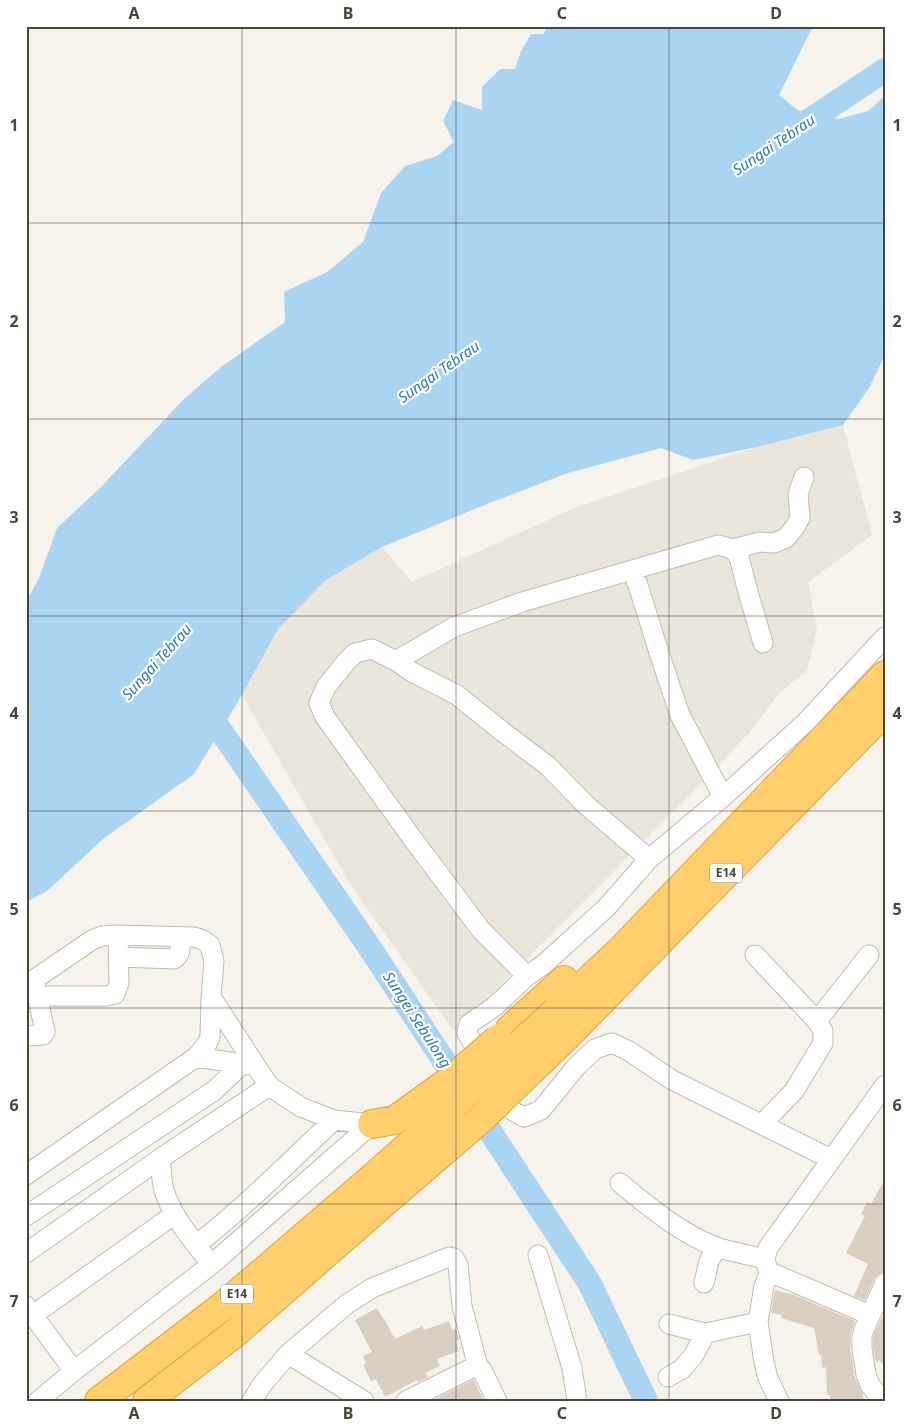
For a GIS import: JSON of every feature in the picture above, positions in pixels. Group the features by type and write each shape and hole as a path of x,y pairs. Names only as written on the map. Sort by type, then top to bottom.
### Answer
{"highway":[{"name":"E14","path":"147,1401 235,1333 480,1120 621,950 884,676"},
{"name":"E14","path":"99,1401 223,1306 452,1107 561,1023 885,711"},
{"path":"384,1122 452,1079 510,1029 613,934 680,887"}],"street":[{"path":"396,661 454,627 522,602 718,545 733,549 760,542 774,544 786,538 800,518 798,494 804,477"},
{"path":"733,549 739,557 764,642"},
{"path":"632,571 680,715 723,797"},
{"path":"832,1159 672,1080 629,1050 612,1043 595,1049 576,1068 541,1110 524,1117 513,1111 467,1033 469,1024 494,1007 527,976 543,965 606,908 649,859 723,797 805,723 880,642"},
{"path":"527,976 481,930 325,717 319,703 326,687 355,653 372,649 457,695 548,766 586,805 649,859"},
{"path":"33,987 106,996 115,994 119,983 118,935"},
{"path":"26,1175 196,1058 210,1037 214,961 210,945 194,937 102,936 92,940 33,987"},
{"path":"119,957 174,959 180,951 180,938"},
{"path":"754,955 817,1020 824,1032 823,1043 794,1090 762,1124"},
{"path":"817,1020 869,955"},
{"path":"26,1036 43,1035 45,1032 33,987"},
{"path":"211,997 248,1065 269,1086 301,1107 334,1120 384,1122"},
{"path":"196,1058 248,1065"},
{"path":"26,1216 215,1090 248,1065"},
{"path":"779,1401 768,1378 758,1322 768,1265 768,1248 885,1085"},
{"path":"26,1253 161,1158 269,1086"},
{"path":"196,1245 261,1190 334,1120"},
{"path":"38,1401 212,1264 384,1122"},
{"path":"161,1158 161,1180 164,1192 175,1214 196,1245 212,1264"},
{"path":"620,1183 655,1212 695,1237 768,1265 870,1316"},
{"path":"74,1371 30,1311 175,1214"},
{"path":"704,1283 717,1247"},
{"path":"538,1255 572,1368 577,1401"},
{"path":"252,1401 261,1386 288,1354 340,1309 372,1288 449,1257 454,1258 458,1265 462,1306 478,1366 482,1370 497,1401"},
{"path":"883,1401 870,1385 866,1374 862,1336 885,1283"},
{"path":"669,1324 706,1333 758,1322"},
{"path":"668,1377 682,1369 693,1356 706,1333"},
{"path":"288,1354 364,1401"},
{"path":"406,1401 478,1366"}],"shaded area":[{"path":"843,425 872,535 808,582 817,628 807,671 779,693 749,733 694,791 454,1032 350,884 242,695 278,629 326,580 382,547 412,582 574,508 757,447"}],"water":[{"path":"548,26 813,26 779,95 799,111 838,119 868,111 885,96 885,355 869,388 843,425 757,447 693,460 661,448 568,473 382,547 326,580 278,629 242,695 194,774 103,839 47,891 26,902 26,602 39,578 57,528 100,488 184,399 221,367 285,322 284,292 327,272 363,242 381,193 405,166 437,156 454,142 443,121 453,100 482,110 482,87 500,69 515,69 521,51 531,34 543,34"}],"building":[{"path":"885,1179 885,1272 875,1278 865,1300 854,1296 868,1264 846,1253 865,1216 861,1214 867,1202 871,1204"},
{"path":"775,1290 794,1295 855,1321 851,1333 850,1353 855,1378 863,1394 863,1401 830,1401 830,1395 827,1395 826,1367 822,1368 821,1355 819,1355 814,1328 781,1318 782,1315 771,1313"},
{"path":"377,1308 395,1339 422,1326 424,1330 449,1321 452,1330 456,1329 459,1340 456,1341 459,1351 437,1359 440,1366 425,1373 428,1377 418,1382 417,1380 385,1397 376,1379 371,1381 363,1365 366,1363 363,1356 372,1352 355,1320"},
{"path":"885,1314 885,1366 879,1360 876,1363 873,1338"},
{"path":"474,1380 484,1401 433,1401 441,1396"}],"waterway":[{"name":"Sungai Tebrau","path":"792,132 885,70"},
{"name":"Sungei Sebulong","path":"203,705 372,951 590,1284 646,1401"}]}
